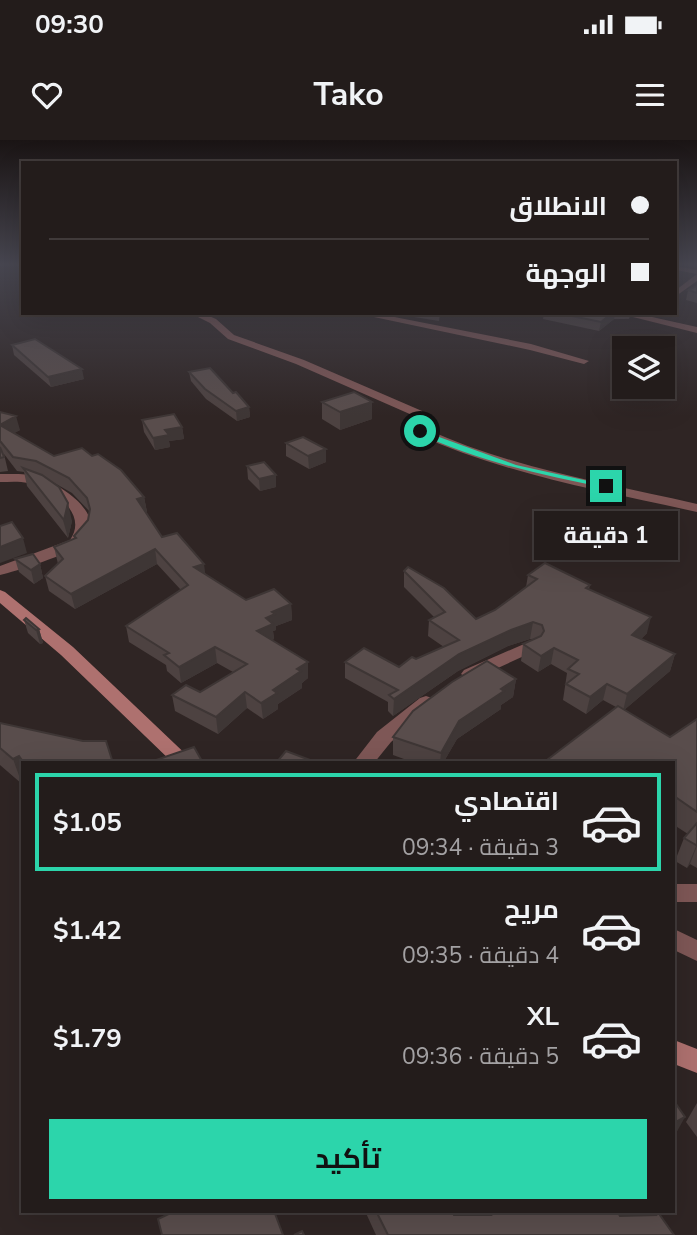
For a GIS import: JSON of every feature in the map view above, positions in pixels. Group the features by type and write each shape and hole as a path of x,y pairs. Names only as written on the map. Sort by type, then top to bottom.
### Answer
{"main road":[{"path":"0,595 67,651 183,761"},
{"path":"675,1052 697,1061"}],"street":[{"path":"199,315 213,321 231,337 300,362 414,411 420,415 420,431 449,444 514,467 697,508"},
{"path":"369,315 531,346 584,361"},
{"path":"645,315 697,330"},
{"path":"0,478 20,477 43,484 70,500 85,526 84,534 75,543 0,571"},
{"path":"365,761 384,737 444,689 531,646"},
{"path":"675,892 697,893"},
{"path":"675,940 697,951"},
{"path":"457,1213 468,1235"}],"building":[{"path":"567,315 610,315 601,322"},
{"path":"35,339 82,369 48,377 12,345"},
{"path":"210,368 249,407 236,411 205,389 189,372"},
{"path":"354,392 372,402 340,412 322,402"},
{"path":"0,412 16,416 0,425"},
{"path":"174,414 182,427 165,430 169,435 153,438 142,420"},
{"path":"0,425 54,456 82,448 92,456 98,454 121,470 144,497 137,499 162,537 177,533 204,564 194,567 246,600 274,589 291,604 272,612 275,614 266,618 273,624 257,631 308,662 297,669 301,671 273,690 277,693 261,703 245,692 216,717 172,695 186,685 200,692 247,664 215,647 179,667 164,655 169,653 126,626 188,585 155,549 71,594 45,576 63,559 54,547 76,538 74,536 88,520 90,509 87,498 69,478 36,461 13,457 0,441"},
{"path":"303,437 326,449 308,456 286,443"},
{"path":"264,462 276,475 259,479 247,466"},
{"path":"23,468 42,475 59,487 68,503 64,520"},
{"path":"12,522 23,538 0,547 0,526"},
{"path":"33,554 40,564 31,570 15,559"},
{"path":"545,563 590,585 586,588 651,617 632,635 675,654 627,694 607,684 590,697 566,684 579,674 568,669 578,660 554,648 541,656 523,644 541,636 544,631 542,625 533,622 459,654 394,699 389,695 398,690 345,662 364,648 399,667 412,657 416,659 459,640 429,620 445,612 404,571 408,567 444,588 476,619 495,610 537,579 528,575"},
{"path":"26,618 39,629 36,630 24,620"},
{"path":"487,661 516,679 501,689 504,691 459,721 441,753 393,737 413,711 452,682"},
{"path":"618,706 670,737 697,719 697,812 675,797 675,761 546,761"},
{"path":"0,723 83,741 106,741 112,761 23,761 19,756 13,759 0,748"},
{"path":"194,747 202,761 153,761"},
{"path":"286,751 313,761 278,761"},
{"path":"697,823 697,844 696,845 684,838"},
{"path":"675,1102 685,1117 675,1122"},
{"path":"171,1213 275,1213 283,1235 162,1235 158,1219"},
{"path":"377,1213 618,1213 620,1216 658,1213 674,1235 388,1235"}],"route":[{"path":"420,431 514,467 606,486"}]}
